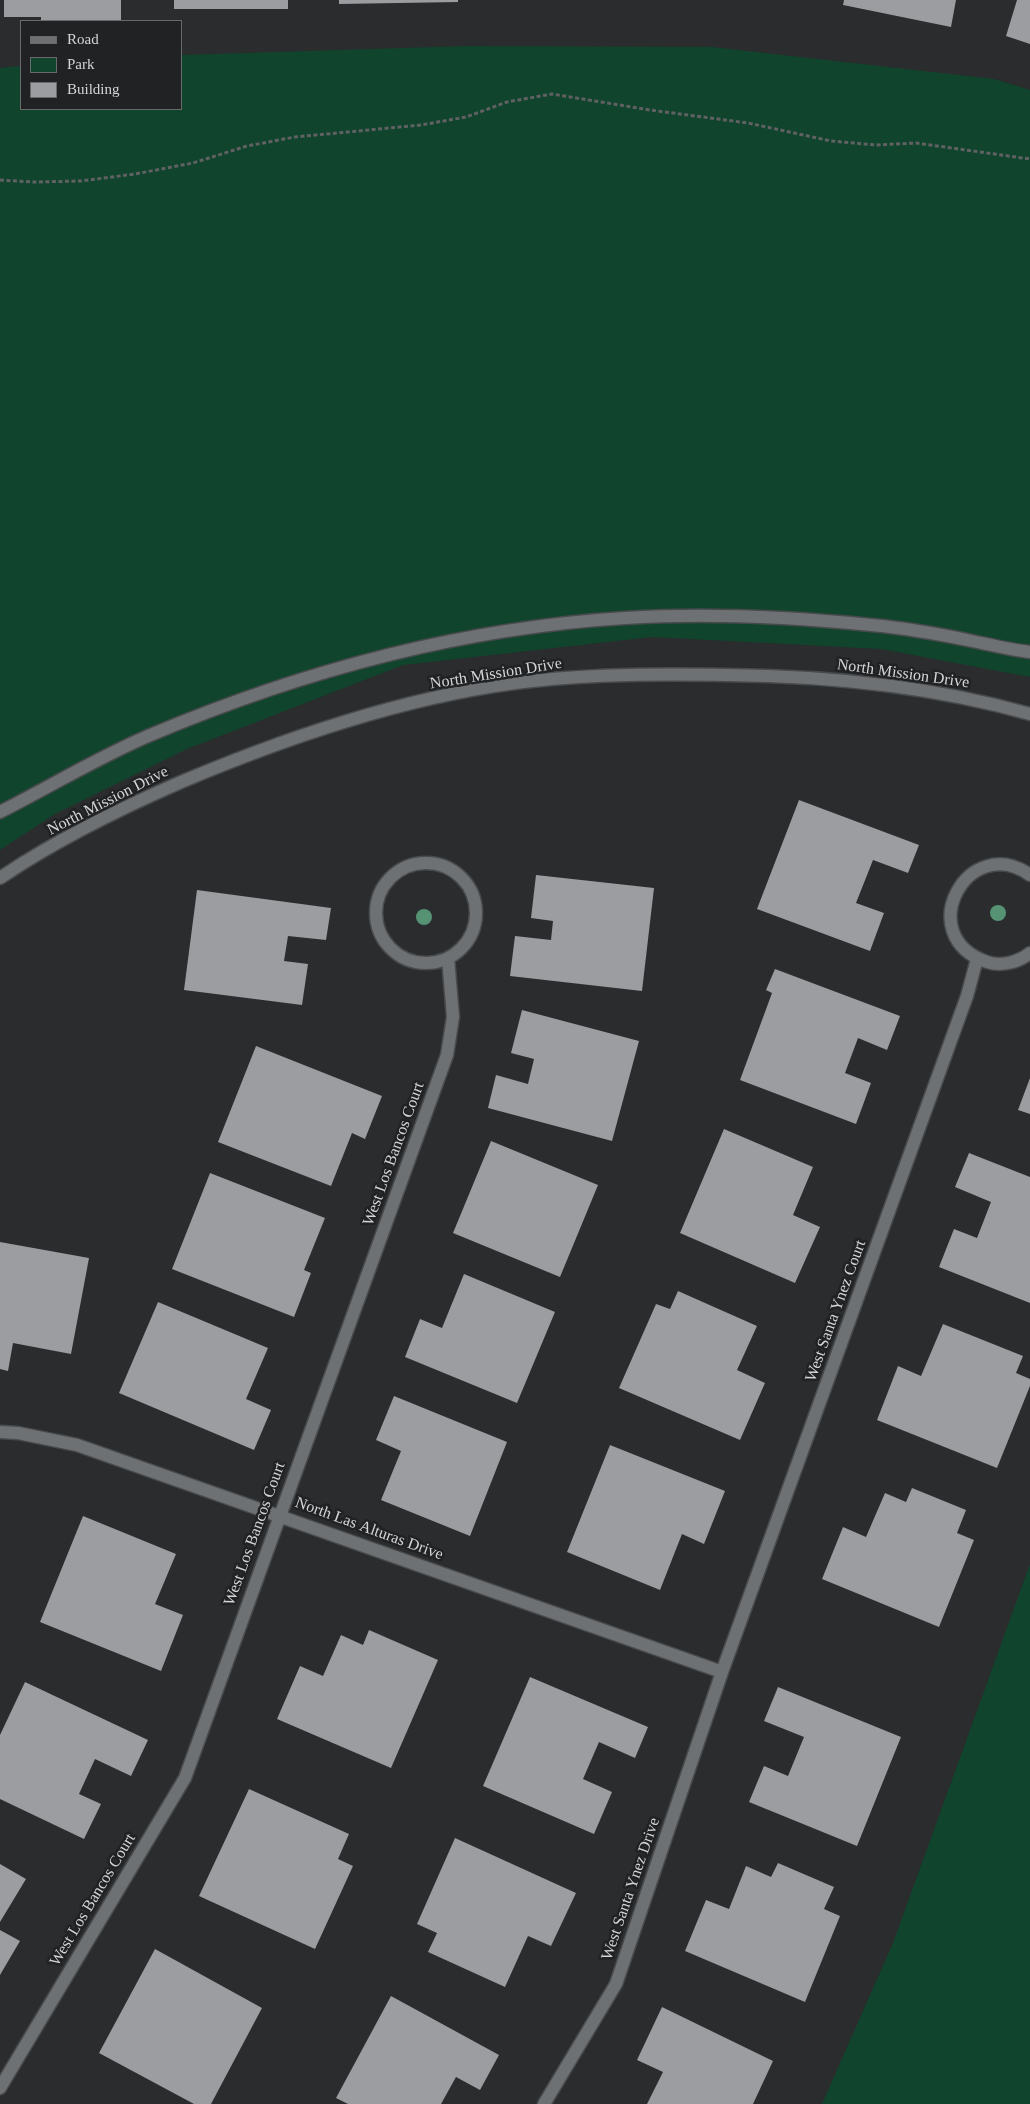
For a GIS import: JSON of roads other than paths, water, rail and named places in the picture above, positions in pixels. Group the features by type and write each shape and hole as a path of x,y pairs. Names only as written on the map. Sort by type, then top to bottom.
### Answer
{"street":[{"path":"0,812 144,738 206,712 271,689 338,669 482,634 624,618 756,617 882,626 934,633 1030,652"},
{"name":"North Mission Drive","path":"0,878 75,834 141,800 249,754 372,714 455,694 531,681 627,675 779,676 866,682 999,705 1030,714"},
{"path":"423,862 440,864 456,871 468,883 475,899 477,916 472,934 463,948 448,958 434,963 417,962 402,957 389,947 381,934 376,918 377,902 383,888 393,875 406,866 423,862"},
{"path":"1030,875 1014,867 990,866 982,868 968,876 957,889 951,904 950,920 955,936 964,950 977,959 993,964 1009,963 1024,958 1030,952"},
{"name":"West Los Bancos Court","path":"0,2088 185,1778 279,1514 447,1055 453,1017 448,958"},
{"name":"West Santa Ynez Court","path":"722,1672 967,996 977,959"},
{"name":"North Las Alturas Drive","path":"0,1432 18,1433 77,1445 279,1514 722,1672"},
{"name":"West Santa Ynez Drive","path":"544,2104 616,1984 722,1672"}]}
